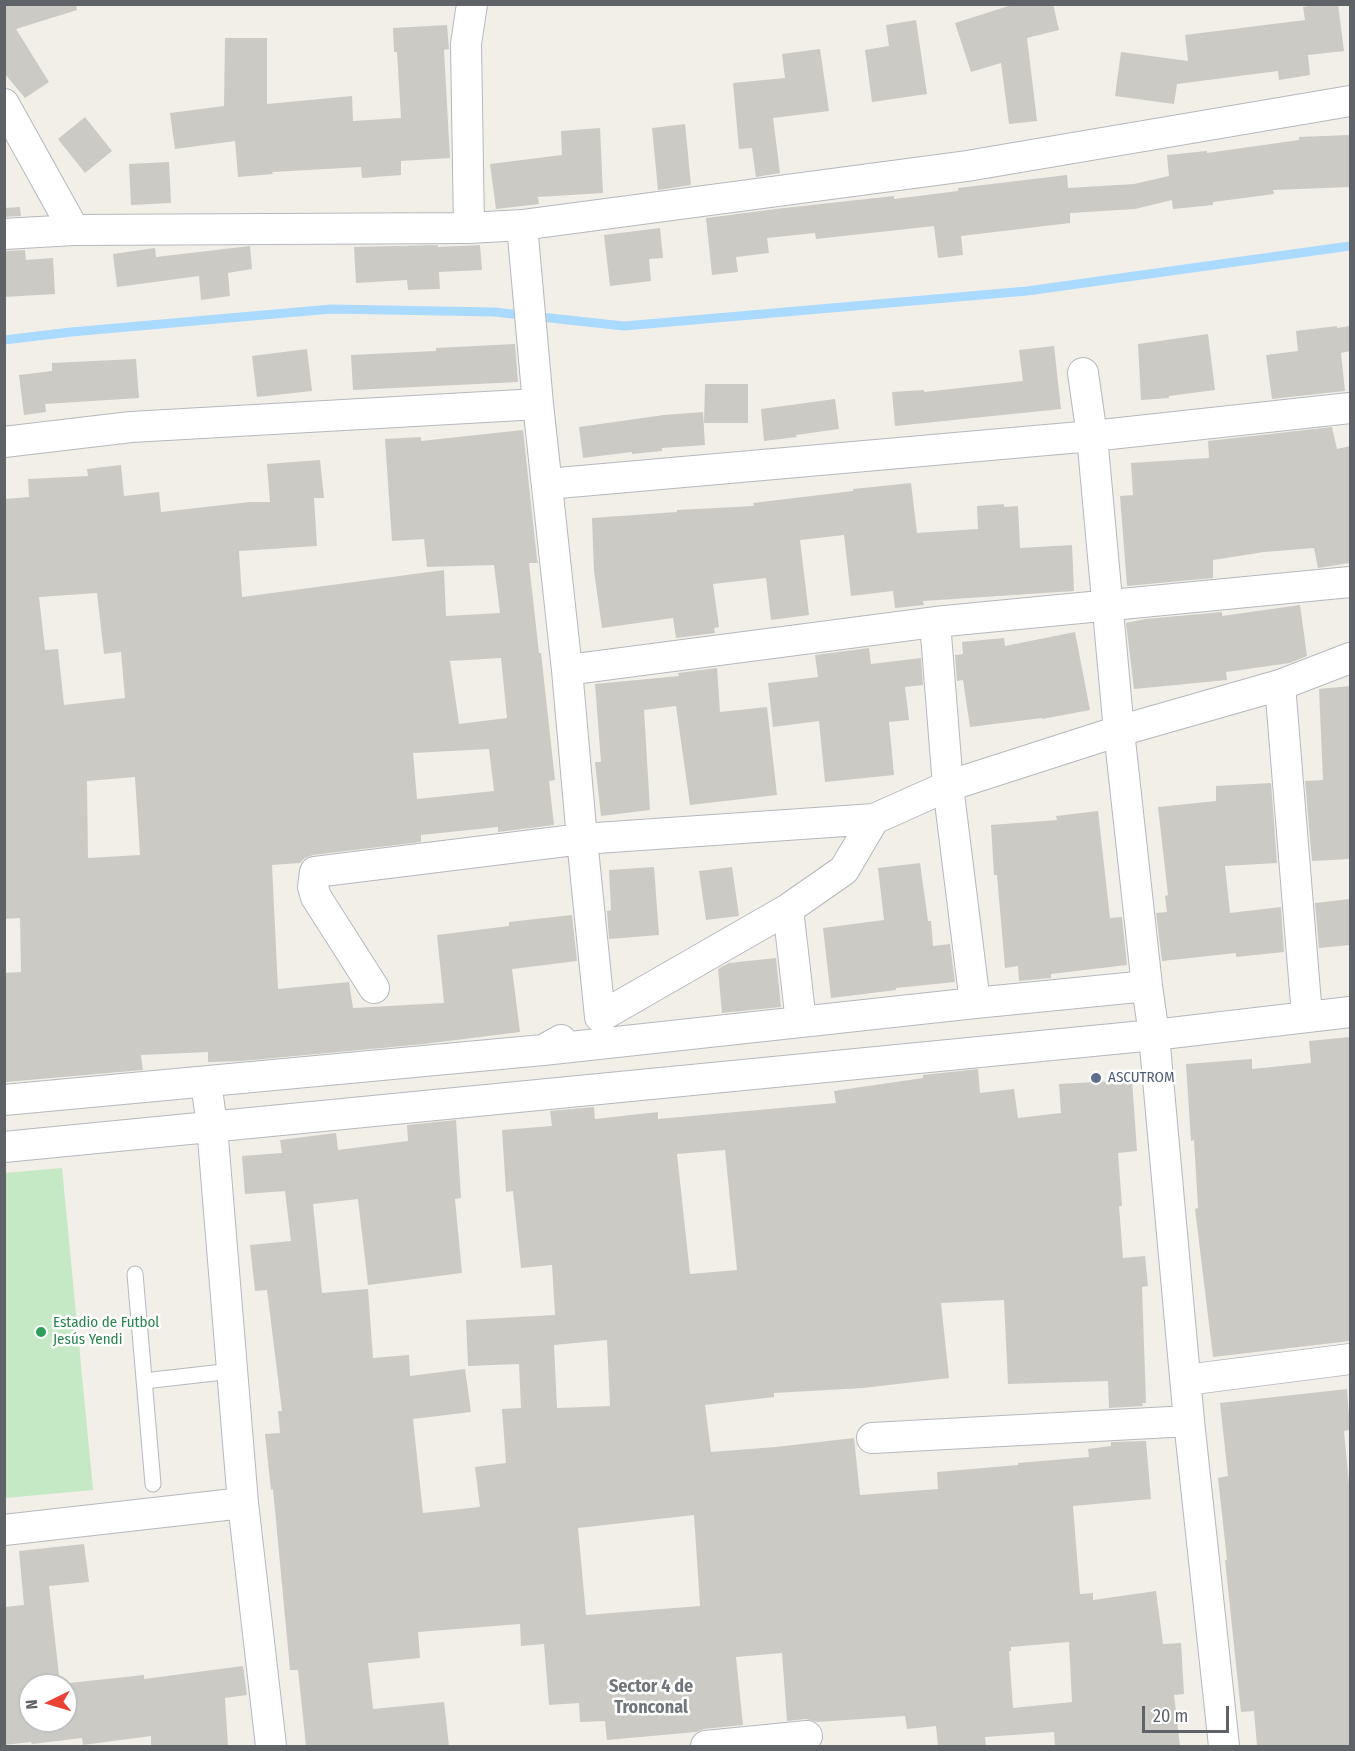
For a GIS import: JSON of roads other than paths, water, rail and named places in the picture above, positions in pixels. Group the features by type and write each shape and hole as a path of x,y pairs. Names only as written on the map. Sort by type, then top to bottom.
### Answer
{"street":[{"path":"469,228 466,44 472,4"},
{"path":"4,234 74,230 469,228 523,238 1350,102"},
{"path":"4,104 74,230"},
{"path":"523,238 600,1017"},
{"path":"1083,373 1092,436 1119,731 1154,1035 1189,1421 1224,1746"},
{"path":"4,442 131,427 537,392"},
{"path":"547,484 1092,436 1350,408"},
{"path":"567,670 935,622 1350,582"},
{"path":"935,622 948,786 975,1003"},
{"path":"374,988 316,897 313,887 315,872 582,839 874,819 948,786 1119,731 1280,685 1350,658"},
{"path":"1280,685 1307,1016"},
{"path":"543,1050 788,909 844,870 874,819"},
{"path":"788,909 801,1022"},
{"path":"4,1100 543,1050 1147,986"},
{"path":"4,1148 1154,1035 1350,1012"},
{"path":"206,1082 212,1126 243,1503 271,1746"},
{"path":"1186,1380 1350,1359"},
{"path":"872,1438 1189,1421"},
{"path":"4,1530 243,1503"},
{"path":"706,1746 807,1736"}],"lane":[{"path":"135,1274 153,1484"},
{"path":"144,1380 232,1371"}],"waterway":[{"path":"4,340 331,309 494,312 624,326 1027,291 1350,246"}],"place":[{"name":"ASCUTROM","path":"1096,1078"},
{"name":"Estadio de Futbol Jesús Yendi","path":"41,1332"}],"district":[{"name":"Sector 4 de Tronconal","path":"651,1697"}]}
